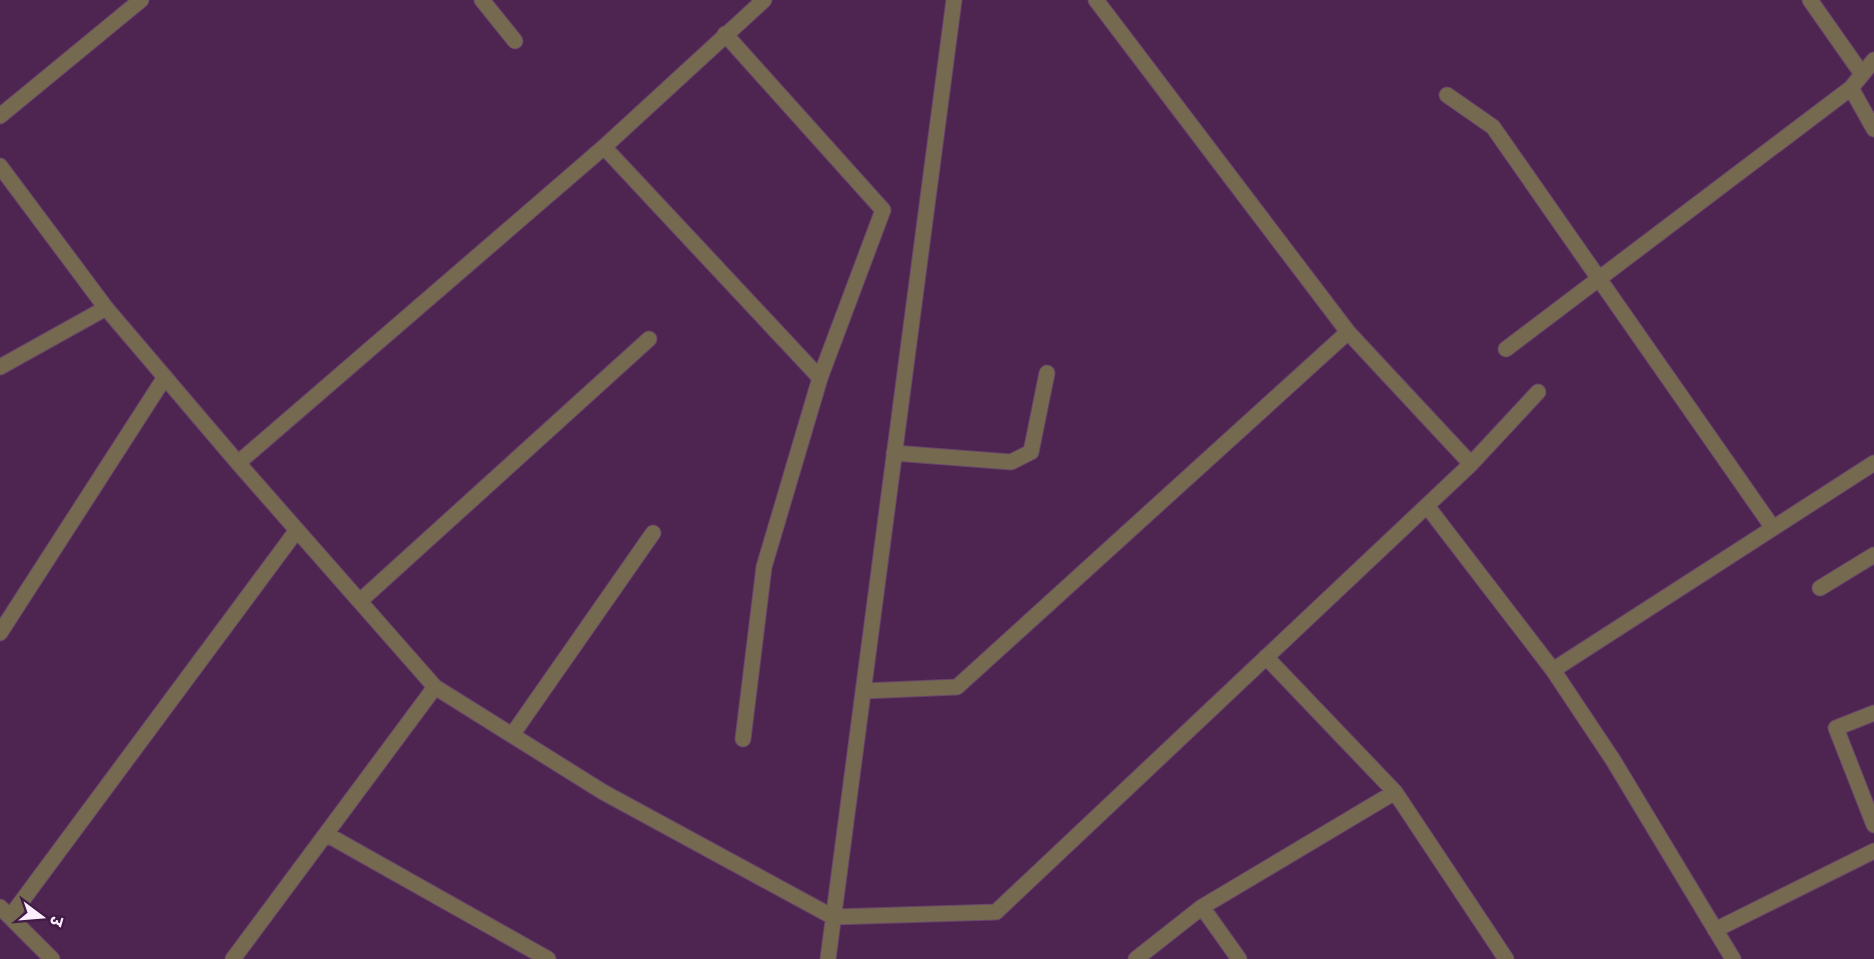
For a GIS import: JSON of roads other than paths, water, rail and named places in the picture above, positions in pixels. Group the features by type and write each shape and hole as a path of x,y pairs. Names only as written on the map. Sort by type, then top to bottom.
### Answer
{"street":[{"path":"0,116 141,0"},
{"path":"482,0 515,41"},
{"path":"238,463 604,147 764,0"},
{"path":"828,959 954,0"},
{"path":"1096,0 1348,332 1471,464"},
{"path":"1810,0 1862,74"},
{"path":"725,34 883,210 820,378 764,567 743,739"},
{"path":"1506,349 1851,88 1874,60"},
{"path":"1851,88 1874,129"},
{"path":"1448,95 1493,127 1773,528"},
{"path":"604,147 820,378"},
{"path":"0,166 106,308 238,463 435,687 603,792 833,917 996,912 1471,464 1538,392"},
{"path":"0,367 106,308"},
{"path":"863,691 957,687 1348,332"},
{"path":"360,601 649,339"},
{"path":"894,453 1011,462 1031,452 1047,373"},
{"path":"0,633 165,377"},
{"path":"1553,670 1874,463"},
{"path":"1427,506 1553,670 1612,760 1733,959"},
{"path":"52,959 5,912 297,530"},
{"path":"512,735 653,533"},
{"path":"1820,588 1874,555"},
{"path":"1266,657 1395,792 1506,959"},
{"path":"233,959 435,687"},
{"path":"1874,713 1836,728 1874,825"},
{"path":"1136,959 1202,907 1395,792"},
{"path":"326,834 548,959"},
{"path":"1715,930 1874,851"},
{"path":"1202,907 1239,959"}]}
